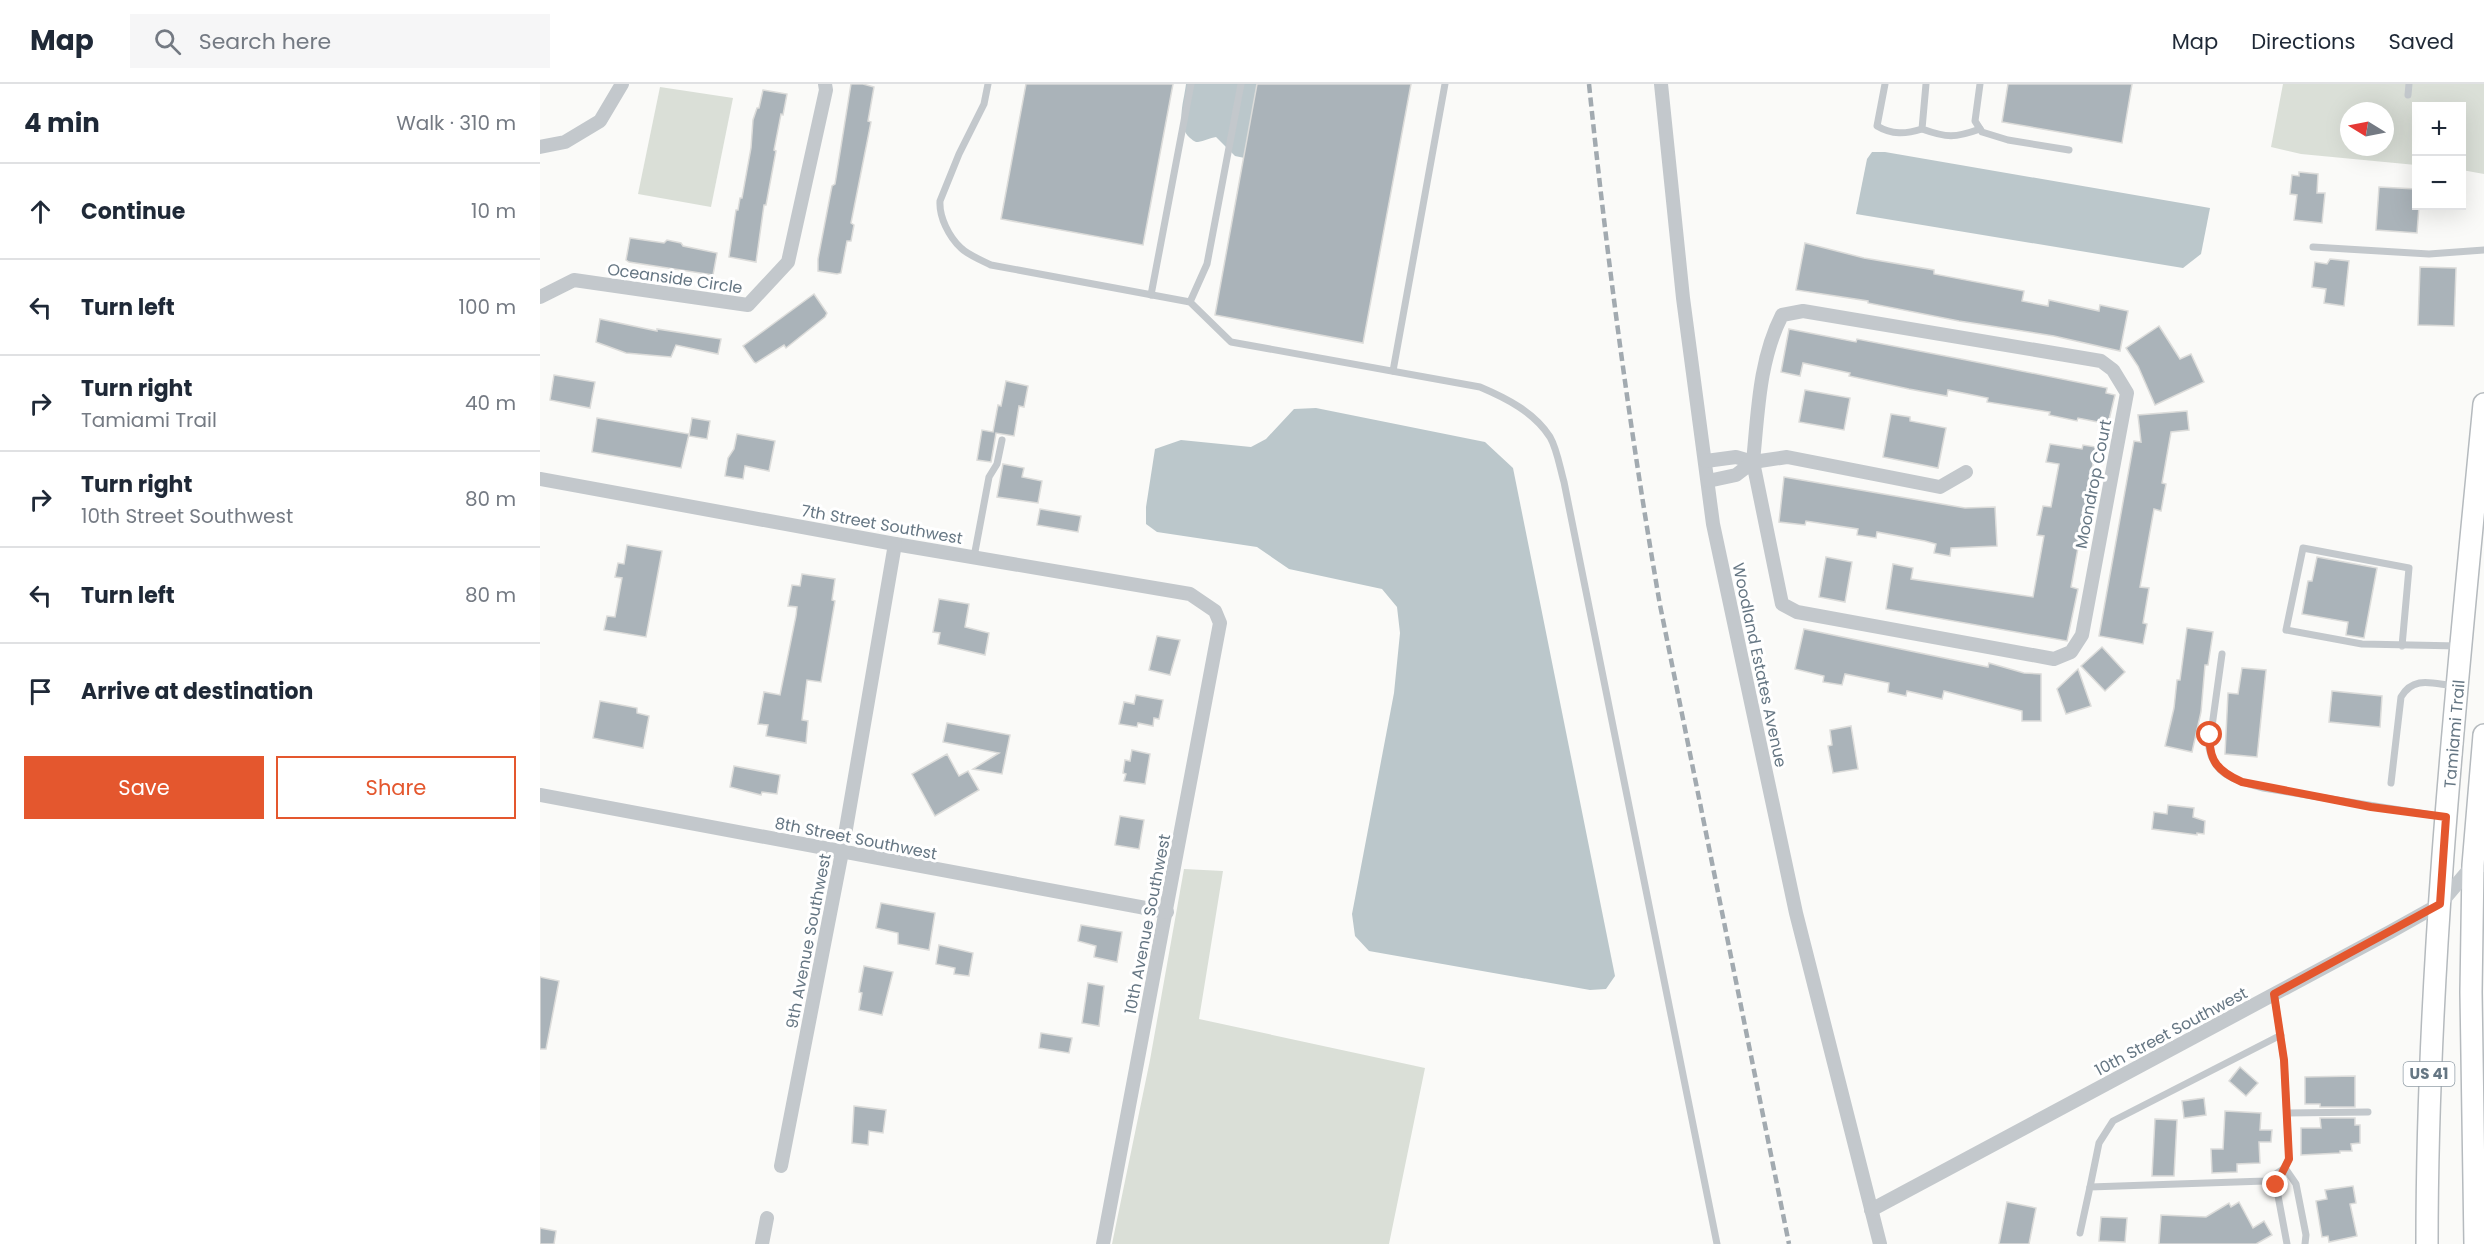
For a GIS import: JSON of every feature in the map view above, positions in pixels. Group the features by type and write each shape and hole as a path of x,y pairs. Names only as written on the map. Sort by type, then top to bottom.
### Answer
{"main road":[{"name":"Tamiami Trail","path":"2427,1244 2429,1073 2440,904 2484,404"},
{"name":"Tamiami Trail","path":"2475,1244 2478,1118 2474,998 2484,735"}],"street":[{"path":"540,147 565,142 600,121 622,84"},
{"name":"Oceanside Circle","path":"540,297 574,280 748,305 788,262 826,90 825,84"},
{"name":"Woodland Estates Avenue","path":"1661,84 1683,298 1713,524 1796,913 1880,1244"},
{"name":"Moondrop Court","path":"1803,310 2101,361 2113,370 2127,393 2082,635 2072,652 2054,659 1797,612 1782,604 1753,462 1761,386 1771,336 1782,315 1803,310"},
{"path":"1706,461 1736,457 1753,462 1787,457 1940,487 1966,472"},
{"path":"1708,481 1736,475 1753,462"},
{"name":"7th Street Southwest","path":"540,479 895,544 1190,594 1215,611"},
{"name":"9th Avenue Southwest","path":"781,1166 842,852 895,544"},
{"name":"10th Avenue Southwest","path":"1103,1244 1220,623 1215,611"},
{"name":"8th Street Southwest","path":"540,795 1167,912"},
{"name":"10th Street Southwest","path":"1871,1210 2440,904 2479,865"},
{"path":"762,1244 767,1218"}],"lane":[{"path":"988,84 984,104 959,154 940,201 939,209 947,230 961,249 991,265 1190,302 1230,342 1480,387 1508,399 1534,418 1551,438 1564,482 1718,1244"},
{"path":"1152,295 1191,84"},
{"path":"1190,302 1207,264 1241,84"},
{"path":"1393,371 1445,84"},
{"path":"1886,84 1877,126 1887,133 1908,133 1922,129 1946,137 1967,134 1980,129"},
{"path":"1922,129 1926,84"},
{"path":"1980,84 1974,122 1982,132 2008,140 2069,150"},
{"path":"2408,95 2409,84"},
{"path":"2313,247 2429,254 2484,250"},
{"path":"974,557 989,477 997,464 1002,440"},
{"path":"2402,646 2409,568 2303,548 2286,630 2362,644 2402,646 2461,646"},
{"path":"2222,654 2209,748 2211,757 2223,773 2263,788 2446,817"},
{"path":"2391,783 2401,697 2407,687 2414,682 2458,686"},
{"path":"2274,994 2280,1035 2289,1159 2276,1185 2287,1244"},
{"path":"2080,1233 2099,1143 2113,1121 2280,1035"},
{"path":"2287,1113 2368,1112"},
{"path":"2090,1187 2265,1181 2284,1168"},
{"path":"2284,1168 2296,1184 2306,1234 2305,1244"}],"shaded area":[{"path":"1186,84 1307,84 1259,161 1235,156 1216,137 1198,142 1190,138 1185,132 1182,120"},
{"path":"2283,84 2484,84 2484,174 2466,171 2466,102 2412,102 2412,165 2301,154 2271,147"},
{"path":"660,87 733,98 711,207 638,194"},
{"path":"1872,152 1885,152 2210,208 2201,254 2183,268 1856,214 1867,159"},
{"path":"1316,408 1485,442 1513,468 1615,976 1606,989 1590,990 1369,951 1355,936 1352,914 1394,693 1400,633 1397,607 1382,589 1289,569 1257,547 1157,532 1146,524 1146,507 1155,449 1181,440 1251,447 1266,439 1294,409"},
{"path":"1184,869 1223,871 1199,1019 1425,1068 1389,1244 1112,1244 1150,1060"}],"building":[{"path":"851,84 874,87 868,121 871,122 851,223 854,225 851,241 847,241 841,273 837,274 818,271 818,259 832,186 835,184"},
{"path":"1026,84 1173,84 1143,245 1001,219"},
{"path":"1257,84 1411,84 1363,343 1215,315"},
{"path":"2008,84 2132,84 2122,143 2002,122"},
{"path":"763,90 787,94 774,150 776,151 766,205 764,205 756,262 729,257 736,210 742,198 751,148 753,120 759,108"},
{"path":"2299,172 2318,174 2317,193 2325,193 2322,223 2294,220 2297,195 2290,194 2292,175 2299,176"},
{"path":"2379,187 2412,189 2412,210 2419,210 2417,233 2376,230"},
{"path":"630,238 664,243 667,240 717,253 713,275 629,262 626,260"},
{"path":"1805,243 1864,258 1934,270 1934,274 2024,291 2022,301 2048,306 2049,300 2099,311 2100,305 2128,311 2120,351 2054,336 1959,321 1868,303 1868,301 1796,290"},
{"path":"2330,259 2349,261 2344,306 2324,303 2326,289 2312,287 2315,262 2327,264"},
{"path":"2420,267 2456,268 2454,326 2418,325"},
{"path":"814,294 827,313 825,317 786,348 784,345 756,363 754,362 743,346"},
{"path":"600,319 657,331 657,329 721,339 718,354 676,345 671,357 626,353 596,342"},
{"path":"2159,326 2180,359 2191,354 2204,382 2155,405 2138,366 2126,348"},
{"path":"1789,329 1856,342 1857,339 2107,388 2106,393 2115,395 2108,424 2078,418 2077,421 2049,415 2050,412 1987,402 1988,398 1948,390 1947,396 1909,389 1803,363 1800,376 1781,372"},
{"path":"554,375 595,382 590,408 550,400"},
{"path":"1006,381 1028,386 1024,407 1019,406 1014,436 996,433 991,462 977,460 982,430 993,432 998,405 1001,406"},
{"path":"1805,390 1850,398 1844,430 1799,422"},
{"path":"2187,411 2189,430 2171,432 2162,483 2166,484 2161,511 2154,509 2140,587 2149,588 2143,623 2147,624 2143,644 2099,636 2134,441 2141,442 2138,415"},
{"path":"1891,414 1910,417 1910,421 1946,428 1938,468 1883,457"},
{"path":"597,418 689,434 681,468 592,452"},
{"path":"692,418 710,421 707,439 689,436"},
{"path":"737,434 775,441 769,471 745,466 743,479 725,476 728,458 734,449"},
{"path":"2050,444 2082,449 2083,445 2096,447 2071,587 2078,589 2067,641 1886,609 1893,564 1913,568 1911,579 2033,597 2044,536 2037,535 2043,506 2051,507 2059,464 2046,462"},
{"path":"1003,464 1024,468 1022,477 1042,481 1038,503 997,497"},
{"path":"1784,477 1965,508 1995,507 1997,546 1951,548 1950,556 1934,553 1936,544 1925,541 1877,532 1876,538 1857,535 1858,529 1806,521 1805,525 1779,522"},
{"path":"1040,509 1081,516 1078,532 1037,525"},
{"path":"627,545 662,551 646,637 604,630 607,616 615,617 622,578 615,577 618,563 624,564"},
{"path":"1826,557 1852,562 1845,602 1819,597"},
{"path":"2317,557 2377,568 2364,638 2346,635 2348,622 2302,614 2308,581 2312,581"},
{"path":"802,574 835,579 832,600 835,601 821,682 807,680 802,720 808,721 806,743 766,736 768,725 758,724 764,692 780,695 797,607 788,606 792,585 800,586"},
{"path":"939,599 969,604 965,627 989,633 985,655 938,644 940,633 933,632"},
{"path":"2187,628 2213,632 2208,665 2205,665 2201,712 2192,752 2165,746 2174,708 2177,680 2180,680"},
{"path":"1804,629 1988,667 1989,663 2024,673 2041,674 2041,721 2022,721 2022,711 1944,691 1942,699 1907,691 1906,696 1888,692 1889,683 1845,674 1842,685 1823,682 1824,676 1795,669"},
{"path":"1157,636 1180,640 1170,675 1149,670"},
{"path":"2102,647 2125,672 2105,691 2081,666"},
{"path":"2242,668 2266,670 2257,757 2225,754 2228,693 2238,694"},
{"path":"2078,669 2091,706 2066,714 2057,689"},
{"path":"2332,691 2382,696 2380,727 2329,722"},
{"path":"1136,695 1163,700 1159,719 1154,718 1153,726 1138,723 1137,727 1119,724 1124,702 1134,704"},
{"path":"600,701 637,708 637,713 649,716 643,748 593,738"},
{"path":"947,723 1010,735 1002,774 973,769 999,753 943,742"},
{"path":"1851,726 1858,769 1833,773 1828,746 1832,745 1830,730"},
{"path":"1132,750 1150,754 1145,784 1124,781 1125,760 1130,761"},
{"path":"947,754 959,776 968,771 979,790 935,816 912,774"},
{"path":"734,766 780,775 777,794 762,792 761,795 730,787"},
{"path":"2168,805 2194,808 2193,817 2205,821 2204,834 2152,829 2154,812 2167,814"},
{"path":"1120,816 1144,820 1139,849 1115,845"},
{"path":"881,903 935,913 929,950 898,944 898,933 876,928"},
{"path":"1081,925 1122,932 1117,962 1094,957 1096,946 1078,941"},
{"path":"939,945 973,953 969,976 954,974 955,968 936,964"},
{"path":"864,966 893,972 882,1015 859,1010 862,993 859,992"},
{"path":"540,977 559,981 546,1049 540,1049"},
{"path":"1088,983 1104,986 1099,1026 1082,1023"},
{"path":"1041,1033 1072,1038 1069,1053 1039,1048"},
{"path":"2240,1067 2258,1083 2246,1096 2229,1081"},
{"path":"2355,1076 2355,1107 2320,1107 2320,1104 2305,1104 2305,1077"},
{"path":"2204,1098 2206,1115 2184,1118 2182,1101"},
{"path":"854,1106 886,1110 883,1133 869,1131 868,1145 852,1143"},
{"path":"2225,1111 2261,1113 2260,1130 2272,1130 2271,1142 2259,1142 2260,1163 2237,1164 2237,1172 2212,1173 2211,1149 2223,1149"},
{"path":"2320,1118 2355,1118 2355,1125 2360,1125 2360,1143 2351,1144 2352,1151 2301,1155 2301,1128 2321,1128"},
{"path":"2155,1119 2177,1120 2174,1176 2152,1176"},
{"path":"2353,1186 2356,1203 2350,1204 2357,1236 2329,1242 2328,1236 2322,1237 2316,1201 2327,1199 2325,1190"},
{"path":"2007,1202 2036,1208 2029,1244 1999,1244"},
{"path":"2239,1202 2253,1228 2264,1221 2272,1235 2256,1244 2159,1244 2161,1215 2206,1217 2229,1203 2231,1207"},
{"path":"2101,1217 2127,1218 2125,1242 2099,1241"},
{"path":"540,1228 556,1231 554,1244 540,1244"}],"railway":[{"path":"1589,84 1620,345 1660,605 1789,1244"}],"route":[{"path":"2210,735 2209,748 2216,766 2223,773 2242,782 2263,788 2371,807 2446,817 2440,904 2274,994 2284,1060 2289,1159 2276,1185"}]}
